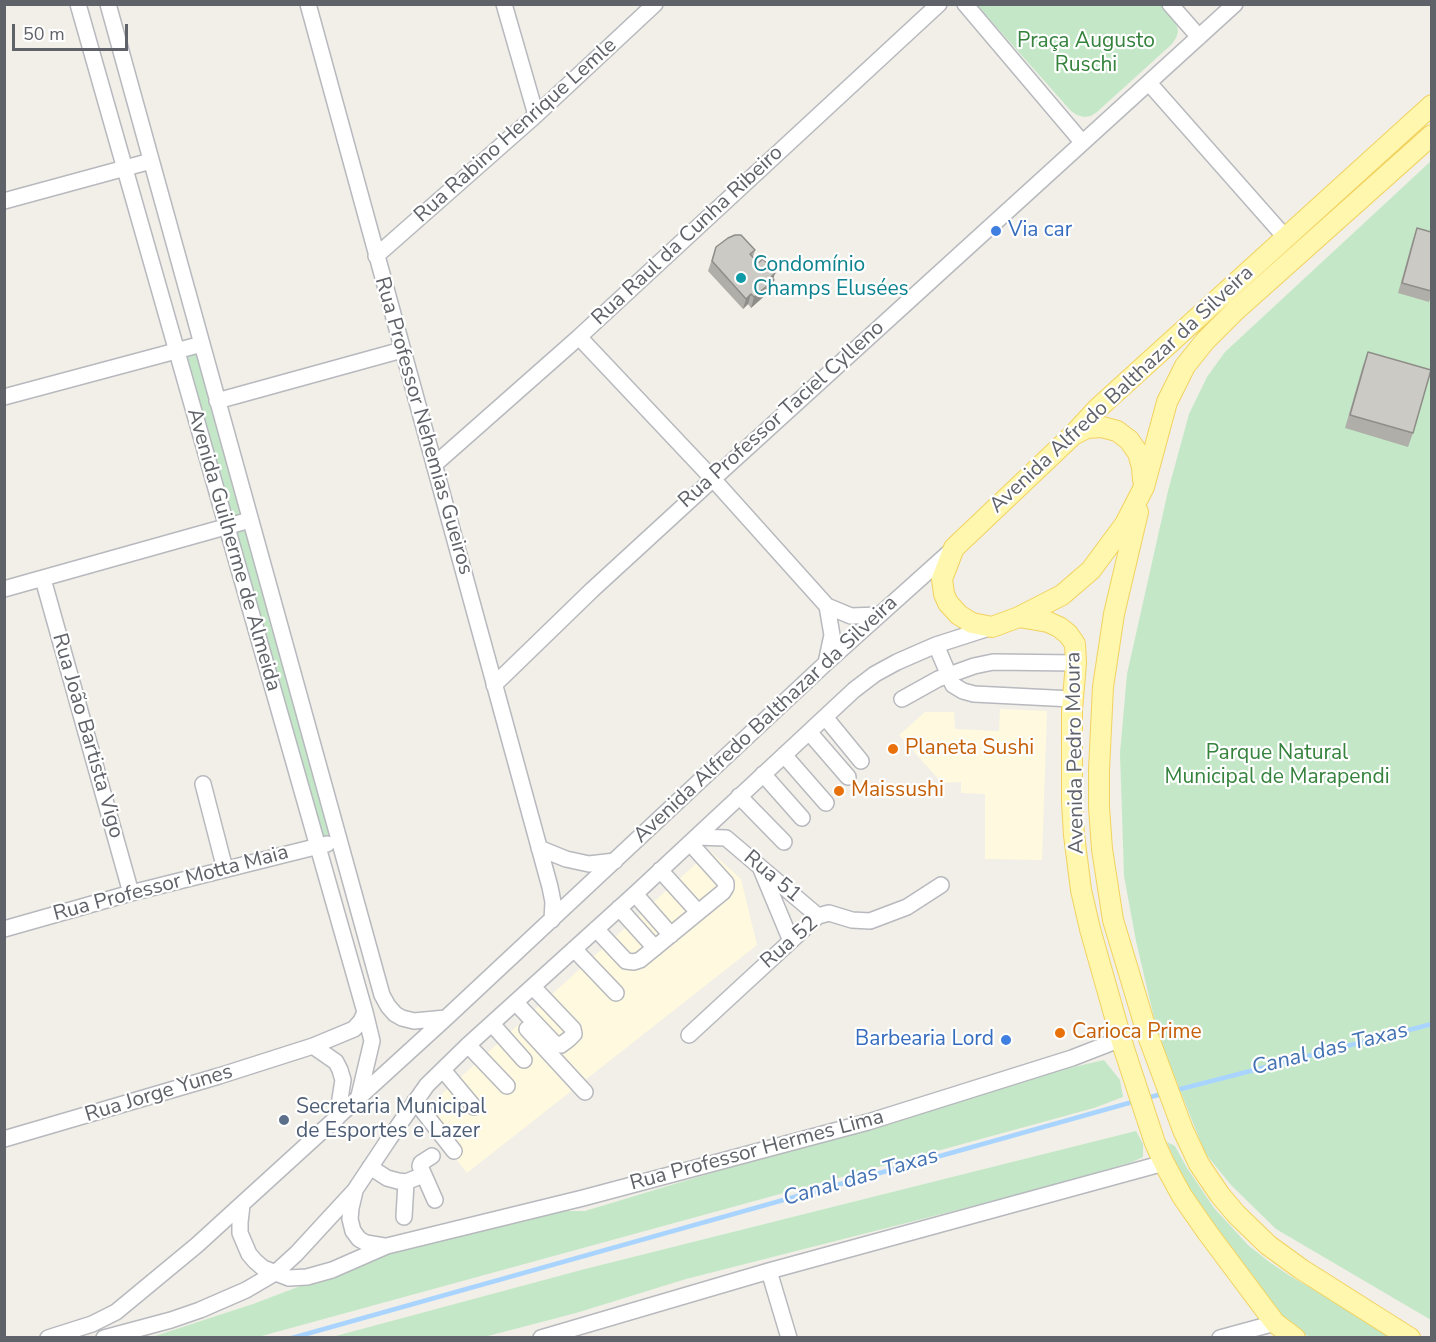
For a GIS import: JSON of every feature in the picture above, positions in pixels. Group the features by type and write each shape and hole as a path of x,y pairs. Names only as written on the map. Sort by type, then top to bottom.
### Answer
{"main road":[{"name":"Avenida Alfredo Balthazar da Silveira","path":"954,548 1073,435 1097,409 1431,105"},
{"name":"Avenida Alfredo Balthazar da Silveira","path":"992,627 1062,596 1091,570 1125,524 1144,487 1167,402 1185,366 1205,341 1236,310 1431,135"},
{"path":"1073,435 1087,429 1102,427 1117,431 1129,440 1138,453 1144,487"},
{"name":"Avenida Pedro Moura","path":"1144,487 1114,614 1101,711 1099,779 1101,849 1113,921 1148,1036 1198,1164 1236,1214 1268,1245 1301,1269 1410,1338"},
{"path":"954,548 942,579 948,603 959,615 972,623 992,627"},
{"name":"Avenida Pedro Moura","path":"1019,617 1048,622 1059,627 1075,644 1071,745 1074,835 1081,890 1123,1044 1155,1143 1182,1196 1207,1233 1287,1333"}],"street":[{"name":"Avenida Guilherme de Almeida","path":"78,4 365,1012 372,1041 359,1096"},
{"name":"Avenida Guilherme de Almeida","path":"108,4 382,995 388,1006 402,1018 414,1021 446,1018"},
{"name":"Rua Professor Nehemias Gueiros","path":"308,4 539,848 553,902 552,920"},
{"path":"504,4 536,116"},
{"name":"Rua Rabino Henrique Lemle","path":"376,256 536,116 656,4"},
{"name":"Rua Raul da Cunha Ribeiro","path":"435,465 579,338 939,4"},
{"path":"965,4 1082,142"},
{"path":"1170,4 1199,37"},
{"name":"Rua Professor Taciel Cylleno","path":"494,686 592,590 1235,4"},
{"path":"1149,83 1285,237"},
{"path":"4,201 151,161"},
{"path":"579,338 713,479 827,606 851,616 879,615"},
{"path":"4,397 202,344"},
{"path":"217,401 402,350"},
{"path":"4,590 250,520"},
{"name":"Avenida Alfredo Balthazar da Silveira","path":"48,1338 92,1324 125,1306 197,1245 552,920 826,663 954,548"},
{"name":"Rua João Bartista Vigo","path":"43,579 131,893"},
{"path":"826,663 832,635 827,606"},
{"name":"Avenida Alfredo Balthazar da Silveira","path":"105,1338 200,1310 246,1290 275,1273 296,1254 355,1190 427,1085 854,690 875,674 897,662 936,645 992,627"},
{"path":"936,645 953,685 963,691 974,694 1072,699"},
{"path":"902,699 938,679 993,662 1076,663"},
{"path":"825,717 861,761"},
{"path":"809,732 849,777"},
{"path":"784,754 826,803"},
{"path":"763,774 802,818"},
{"path":"203,784 225,869"},
{"path":"734,801 784,842"},
{"name":"Rua 51","path":"726,838 725,824 734,801"},
{"name":"Rua 51","path":"693,840 726,838 818,916"},
{"path":"596,929 626,961 640,960 723,892 726,883 693,840"},
{"name":"Rua Professor Motta Maia","path":"4,929 131,893 339,841"},
{"path":"539,848 566,859 589,864 615,861"},
{"path":"760,866 791,941"},
{"path":"660,870 698,912"},
{"name":"Rua 52","path":"689,1035 818,916 829,913 852,920 870,921 907,907 941,885"},
{"path":"635,894 671,934"},
{"path":"619,908 655,948"},
{"path":"574,949 616,993"},
{"path":"516,1003 557,1045 561,1045 574,1034 575,1031 571,1025 533,987"},
{"name":"Rua Jorge Yunes","path":"4,1139 219,1077 313,1046 354,1029 365,1012"},
{"path":"530,1018 524,1026 585,1092"},
{"path":"492,1024 524,1060"},
{"name":"Rua Professor Hermes Lima","path":"275,1273 289,1278 307,1278 332,1270 387,1246 583,1198 868,1122 1123,1044"},
{"path":"468,1045 507,1086"},
{"path":"313,1046 336,1062 340,1070 343,1080 337,1118"},
{"path":"442,1070 474,1107"},
{"path":"415,1101 454,1151"},
{"path":"432,1156 420,1163 420,1168 435,1200"},
{"path":"541,1338 769,1271 1164,1163"},
{"path":"370,1167 387,1178 406,1182 423,1175"},
{"path":"404,1217 406,1182"},
{"name":"Rua Professor Hermes Lima","path":"355,1190 350,1219 352,1231 366,1244 387,1246"},
{"path":"242,1205 240,1233 249,1254 263,1268 275,1273"},
{"path":"769,1271 789,1338"},
{"path":"1220,1338 1287,1333"}],"shaded area":[{"path":"1000,709 1047,711 1042,860 985,859 985,794 961,793 961,782 942,783 899,735 925,712 954,712 955,729 999,731"},
{"path":"710,851 741,879 757,945 467,1173 425,1120 443,1093"}],"green space":[{"name":"Praça Augusto Ruschi","path":"977,5 1161,5 1177,24 1178,32 1172,44 1097,112 1084,117 1071,111"},
{"name":"Parque Natural Municipal de Marapendi","path":"1431,161 1431,1320 1276,1229 1231,1185 1205,1153 1158,1035 1136,941 1124,876 1120,753 1127,674 1168,491 1189,414 1207,377 1225,352"},
{"path":"202,344 339,841 318,846 176,350"},
{"path":"1104,1060 1120,1080 1123,1097 1094,1108 258,1337 149,1338 253,1304 385,1254 487,1230 545,1211 585,1211 1022,1079"},
{"path":"1136,1131 1143,1144 1143,1157 1132,1162 1044,1188 686,1279 576,1313 484,1337 332,1337 585,1269"},
{"path":"1167,1142 1175,1146 1214,1208 1248,1245 1290,1276 1396,1337 1311,1338 1303,1333 1258,1290 1219,1242 1178,1168"}],"building":[{"path":"1417,228 1431,232 1431,291 1402,283"},
{"name":"Condomínio Champs Elusées","path":"735,235 741,235 755,250 750,254 758,263 763,259 775,273 771,277 774,280 754,297 751,294 746,299 712,261 716,247"},
{"path":"1368,352 1431,370 1413,433 1350,415"}],"waterway":[{"name":"Canal das Taxas","path":"1173,1091 1432,1024"},
{"name":"Canal das Taxas","path":"1144,1099 1165,1093"},
{"name":"Canal das Taxas","path":"292,1338 1136,1101"}],"place":[{"name":"Via car","path":"996,231"},
{"name":"Condomínio Champs Elusées","path":"741,278"},
{"name":"Planeta Sushi","path":"893,749"},
{"name":"Maissushi","path":"839,791"},
{"name":"Carioca Prime","path":"1060,1033"},
{"name":"Barbearia Lord","path":"1006,1040"},
{"name":"Secretaria Municipal de Esportes e Lazer","path":"284,1120"}]}
